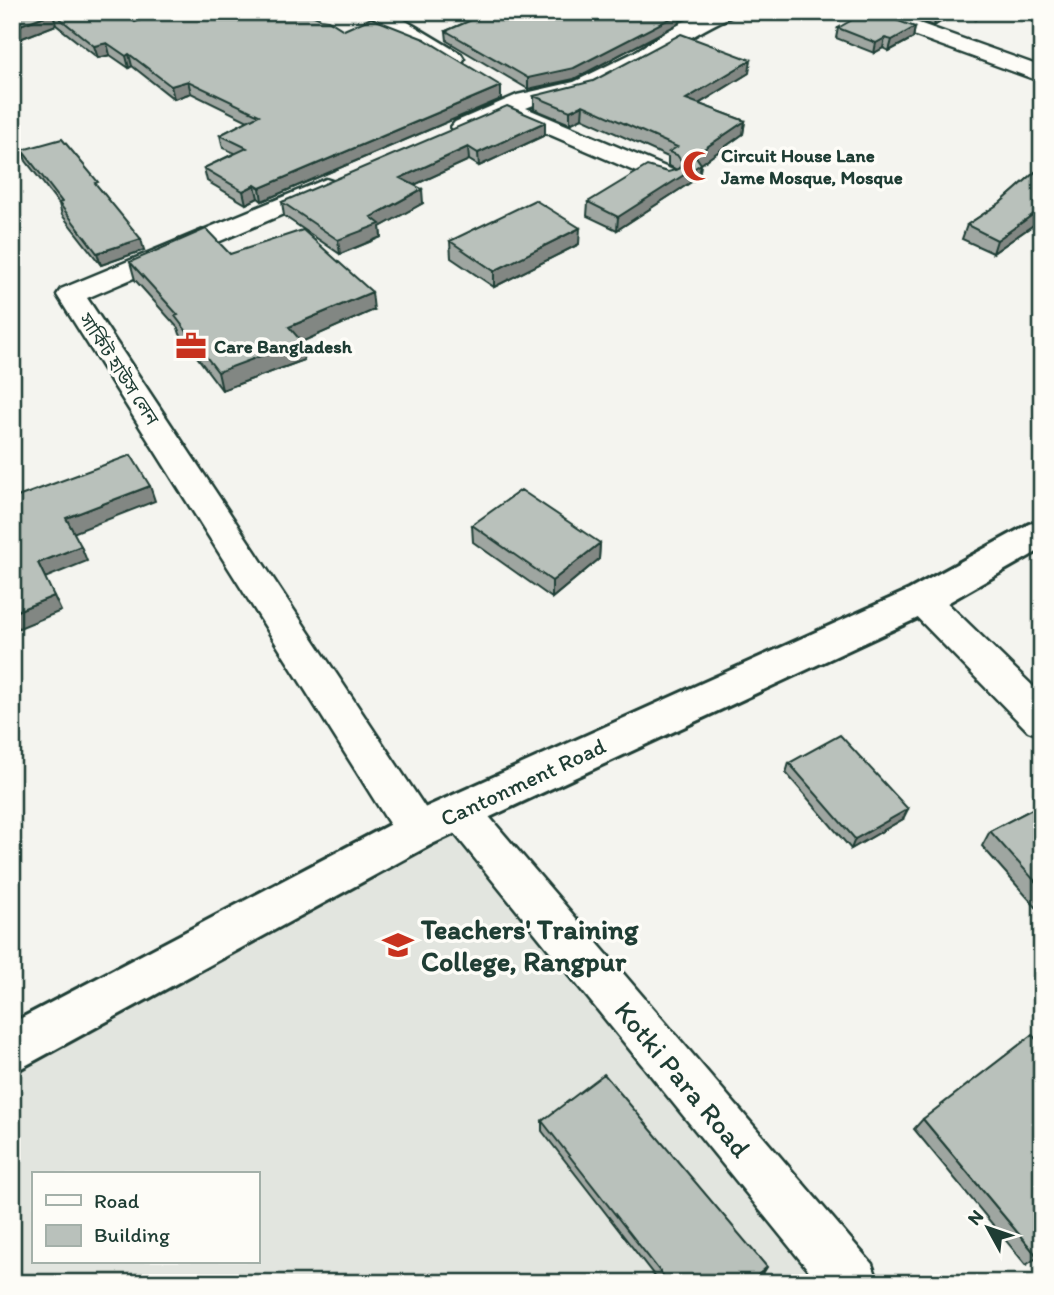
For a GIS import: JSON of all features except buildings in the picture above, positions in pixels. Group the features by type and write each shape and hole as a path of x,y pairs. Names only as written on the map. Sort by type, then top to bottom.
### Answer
{"main road":[{"name":"Cantonment Road","path":"12,1049 417,831 922,600 1042,533"}],"street":[{"path":"376,12 473,71"},
{"path":"432,141 512,99 581,87 641,58 688,28 724,12"},
{"path":"868,12 1042,75"},
{"path":"512,99 666,176"},
{"name":"সার্কিট হাউস লেন","path":"357,174 71,295 417,831"},
{"path":"922,600 1042,720"},
{"name":"Kotki Para Road","path":"460,811 853,1283"}],"shaded area":[{"name":"Teachers' Training College, Rangpur","path":"460,822 836,1283 12,1283 12,1068"}],"place":[{"name":"Circuit House Lane Jame Mosque, Mosque","path":"698,166"},
{"name":"Care Bangladesh","path":"191,346"},
{"name":"Teachers' Training College, Rangpur","path":"398,945"}]}
